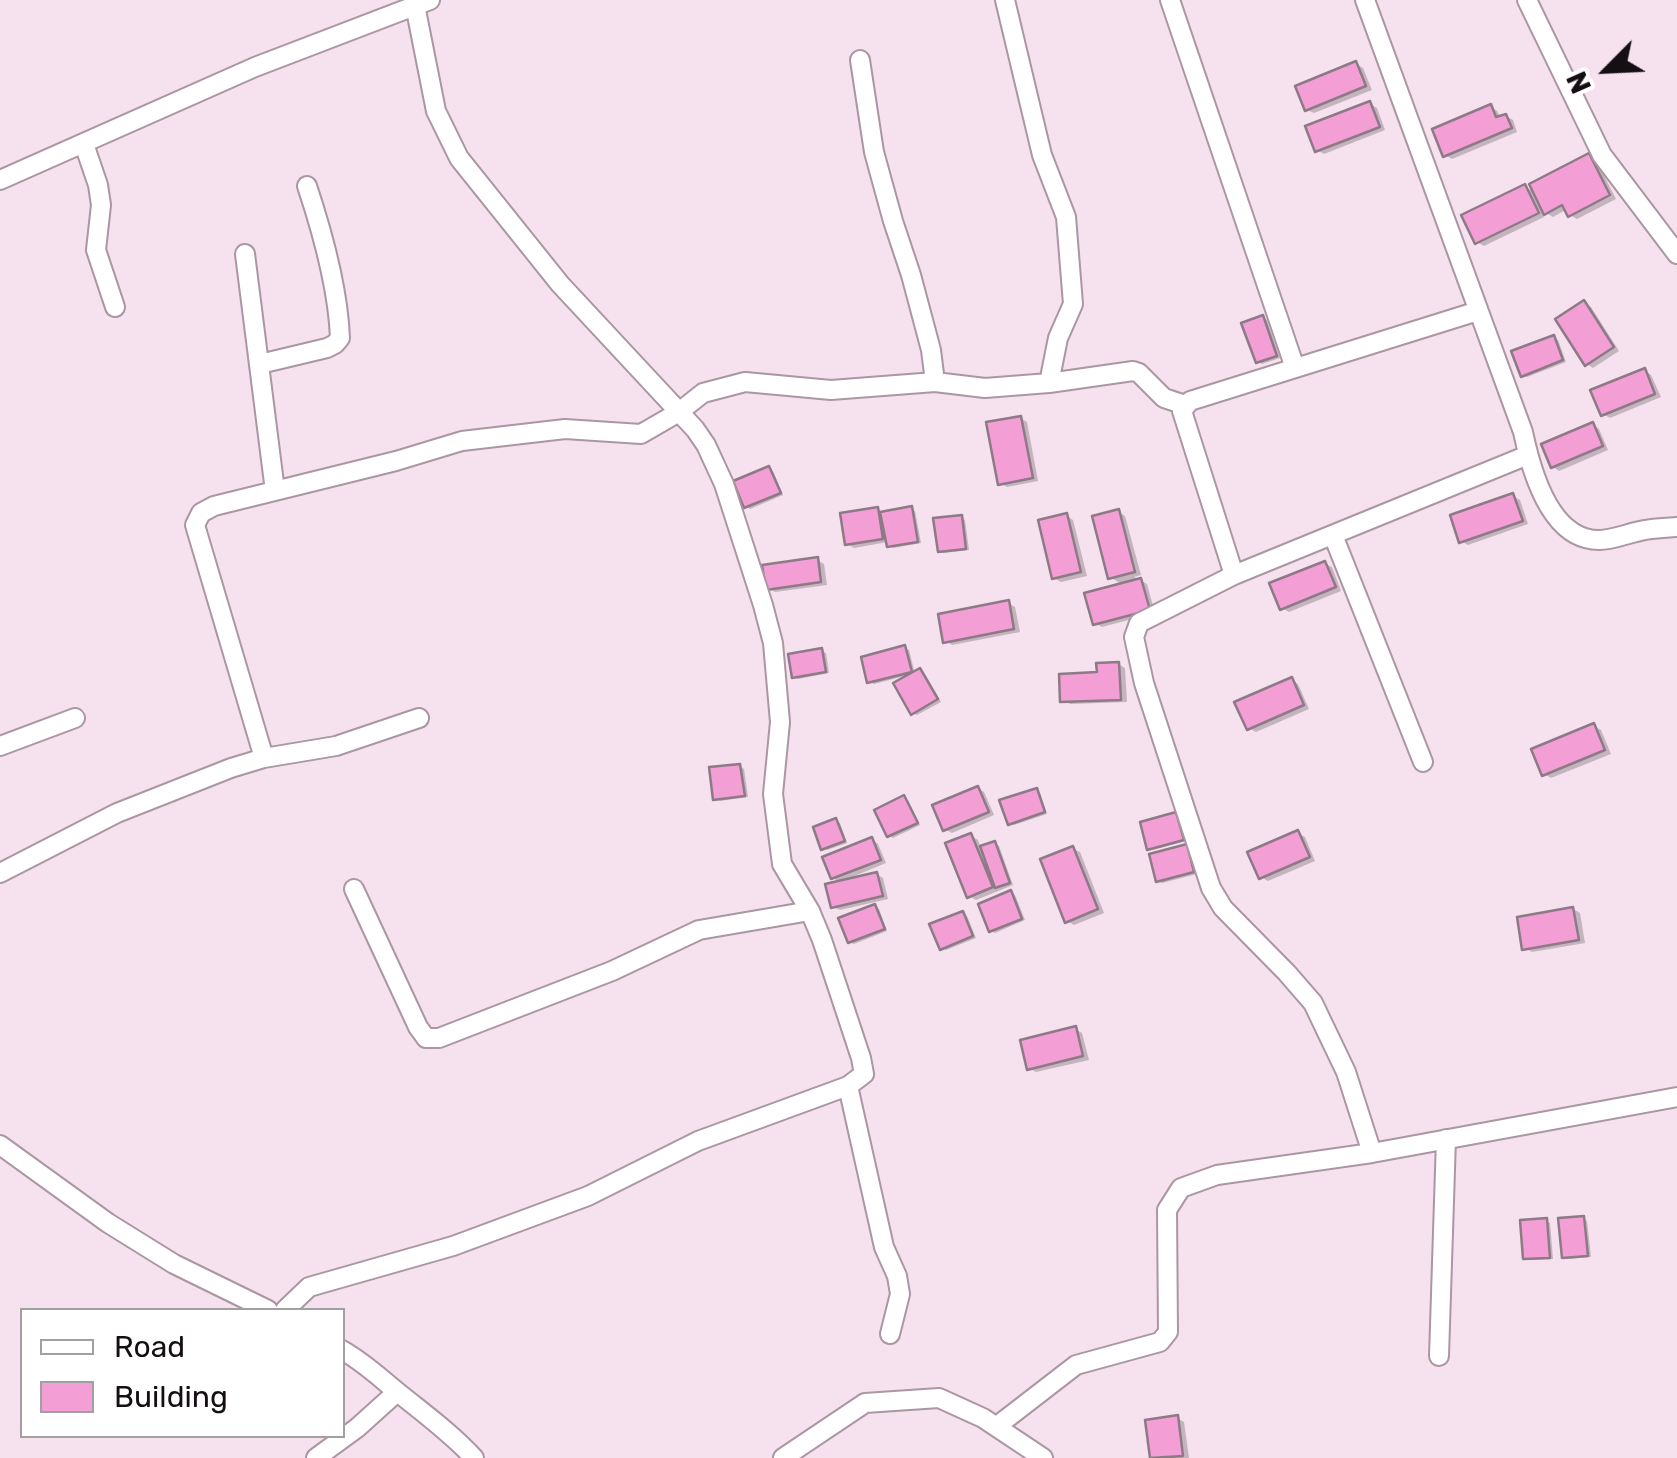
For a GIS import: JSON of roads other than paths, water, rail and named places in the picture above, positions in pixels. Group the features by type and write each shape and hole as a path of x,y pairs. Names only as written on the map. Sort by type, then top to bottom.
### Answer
{"street":[{"path":"1005,0 1042,155 1066,217 1074,304 1058,338 1049,383"},
{"path":"1170,0 1295,368"},
{"path":"1365,0 1544,497 1562,524 1578,536 1600,540 1677,527"},
{"path":"1527,0 1602,155 1677,254"},
{"path":"0,180 255,66 420,2 436,111 459,158 560,284 696,429 724,484 773,643 780,722 773,794 782,864 822,940 864,1074 848,1086 698,1141 571,1202 453,1246 308,1287 287,1308"},
{"path":"860,60 874,152 912,276 936,382"},
{"path":"84,144 101,206 96,250 115,307"},
{"path":"260,364 326,348 340,338 322,240 307,186"},
{"path":"245,254 275,491"},
{"path":"1234,576 1182,411 1185,405 1478,311"},
{"path":"264,758 196,524 200,512 214,506 462,442 565,429 641,434 703,393 745,382 831,390 936,382 985,388 1133,371 1164,398 1185,405"},
{"path":"1372,1152 1346,1072 1312,1002 1222,908 1211,888 1144,684 1134,638 1140,624 1234,576 1528,455"},
{"path":"1333,535 1424,762"},
{"path":"0,746 75,718"},
{"path":"0,873 117,813 231,768 264,758 336,746 418,718"},
{"path":"354,889 426,1038 439,1038 612,971 699,930 810,911"},
{"path":"848,1086 884,1248 897,1276 900,1294 890,1334"},
{"path":"996,1426 1076,1365 1165,1338 1167,1210 1180,1188 1217,1175 1372,1152 1677,1097"},
{"path":"1439,1356 1446,1139"},
{"path":"0,1145 108,1223 174,1264 264,1308"},
{"path":"345,1352 368,1366 474,1458"},
{"path":"345,1437 397,1392"},
{"path":"783,1458 865,1403 938,1398 984,1418 1043,1458"},
{"path":"316,1458 343,1438"}]}
